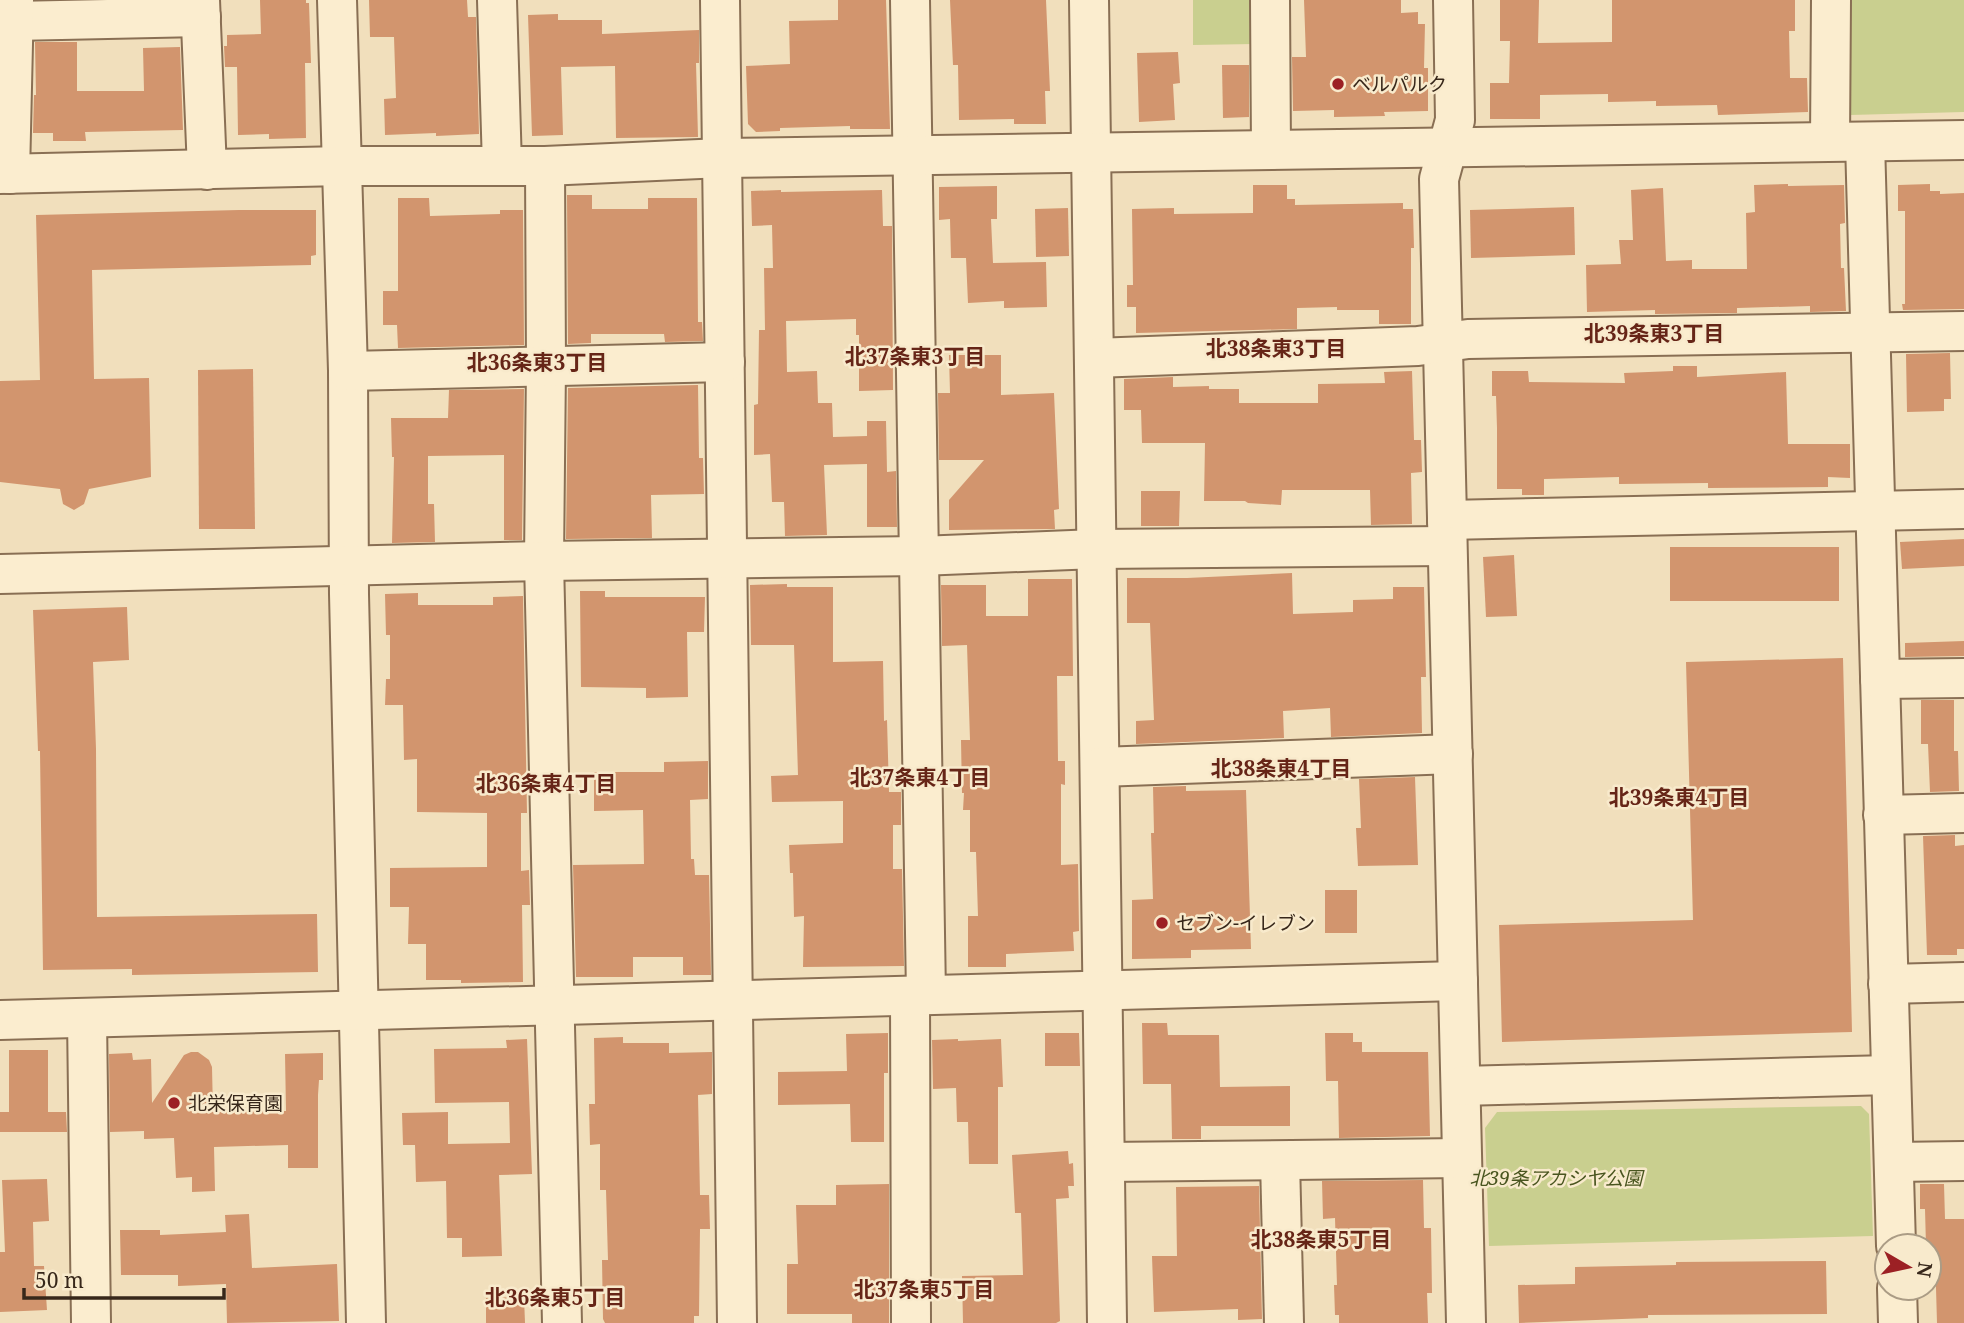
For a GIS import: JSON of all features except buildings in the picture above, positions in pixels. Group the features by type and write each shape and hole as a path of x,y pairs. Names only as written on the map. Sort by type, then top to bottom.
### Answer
{"street":[{"path":"337,0 348,371 348,565 366,1323"},
{"path":"502,166 497,0 515,0"},
{"path":"720,0 737,1323"},
{"path":"910,0 920,556 918,995 911,1323"},
{"path":"1089,0 1107,1323"},
{"path":"1270,0 1271,150"},
{"path":"1453,0 1455,120 1439,179 1466,1323"},
{"path":"1831,0 1871,334 1889,1075 1896,1232"},
{"path":"207,170 201,8 14,10 5,174 207,170 343,166 545,166 722,158 1964,140"},
{"path":"545,166 544,561 562,1323"},
{"path":"1094,358 1418,346 1482,339 1964,331"},
{"path":"348,371 725,362"},
{"path":"0,574 544,561 920,556 1964,509"},
{"path":"1880,679 1964,678"},
{"path":"1100,767 1453,754"},
{"path":"1883,815 1964,813"},
{"path":"0,1020 1458,981"},
{"path":"1888,984 1964,982"},
{"path":"87,1018 91,1323"},
{"path":"1461,1086 1889,1075"},
{"path":"1105,1162 1462,1158"},
{"path":"1280,1161 1284,1323"},
{"path":"1894,1162 1964,1161"},
{"path":"1897,1302 1898,1323"}],"green space":[{"path":"1193,0 1252,0 1254,44 1193,45"},
{"path":"1849,0 1964,0 1964,112 1850,115"},
{"name":"北39条アカシヤ公園","path":"1861,1106 1869,1114 1873,1236 1489,1246 1485,1128 1497,1112"}],"place":[{"name":"ベルパルク","path":"1338,84"},
{"name":"セブン-イレブン","path":"1162,923"},
{"name":"北栄保育園","path":"174,1103"}],"district":[{"name":"北39条東3丁目","path":"1654,333"},
{"name":"北38条東3丁目","path":"1276,348"},
{"name":"北37条東3丁目","path":"915,356"},
{"name":"北36条東3丁目","path":"537,362"},
{"name":"北38条東4丁目","path":"1281,768"},
{"name":"北37条東4丁目","path":"920,777"},
{"name":"北36条東4丁目","path":"546,783"},
{"name":"北39条東4丁目","path":"1679,797"},
{"name":"北38条東5丁目","path":"1321,1239"},
{"name":"北37条東5丁目","path":"924,1289"},
{"name":"北36条東5丁目","path":"555,1297"}]}
